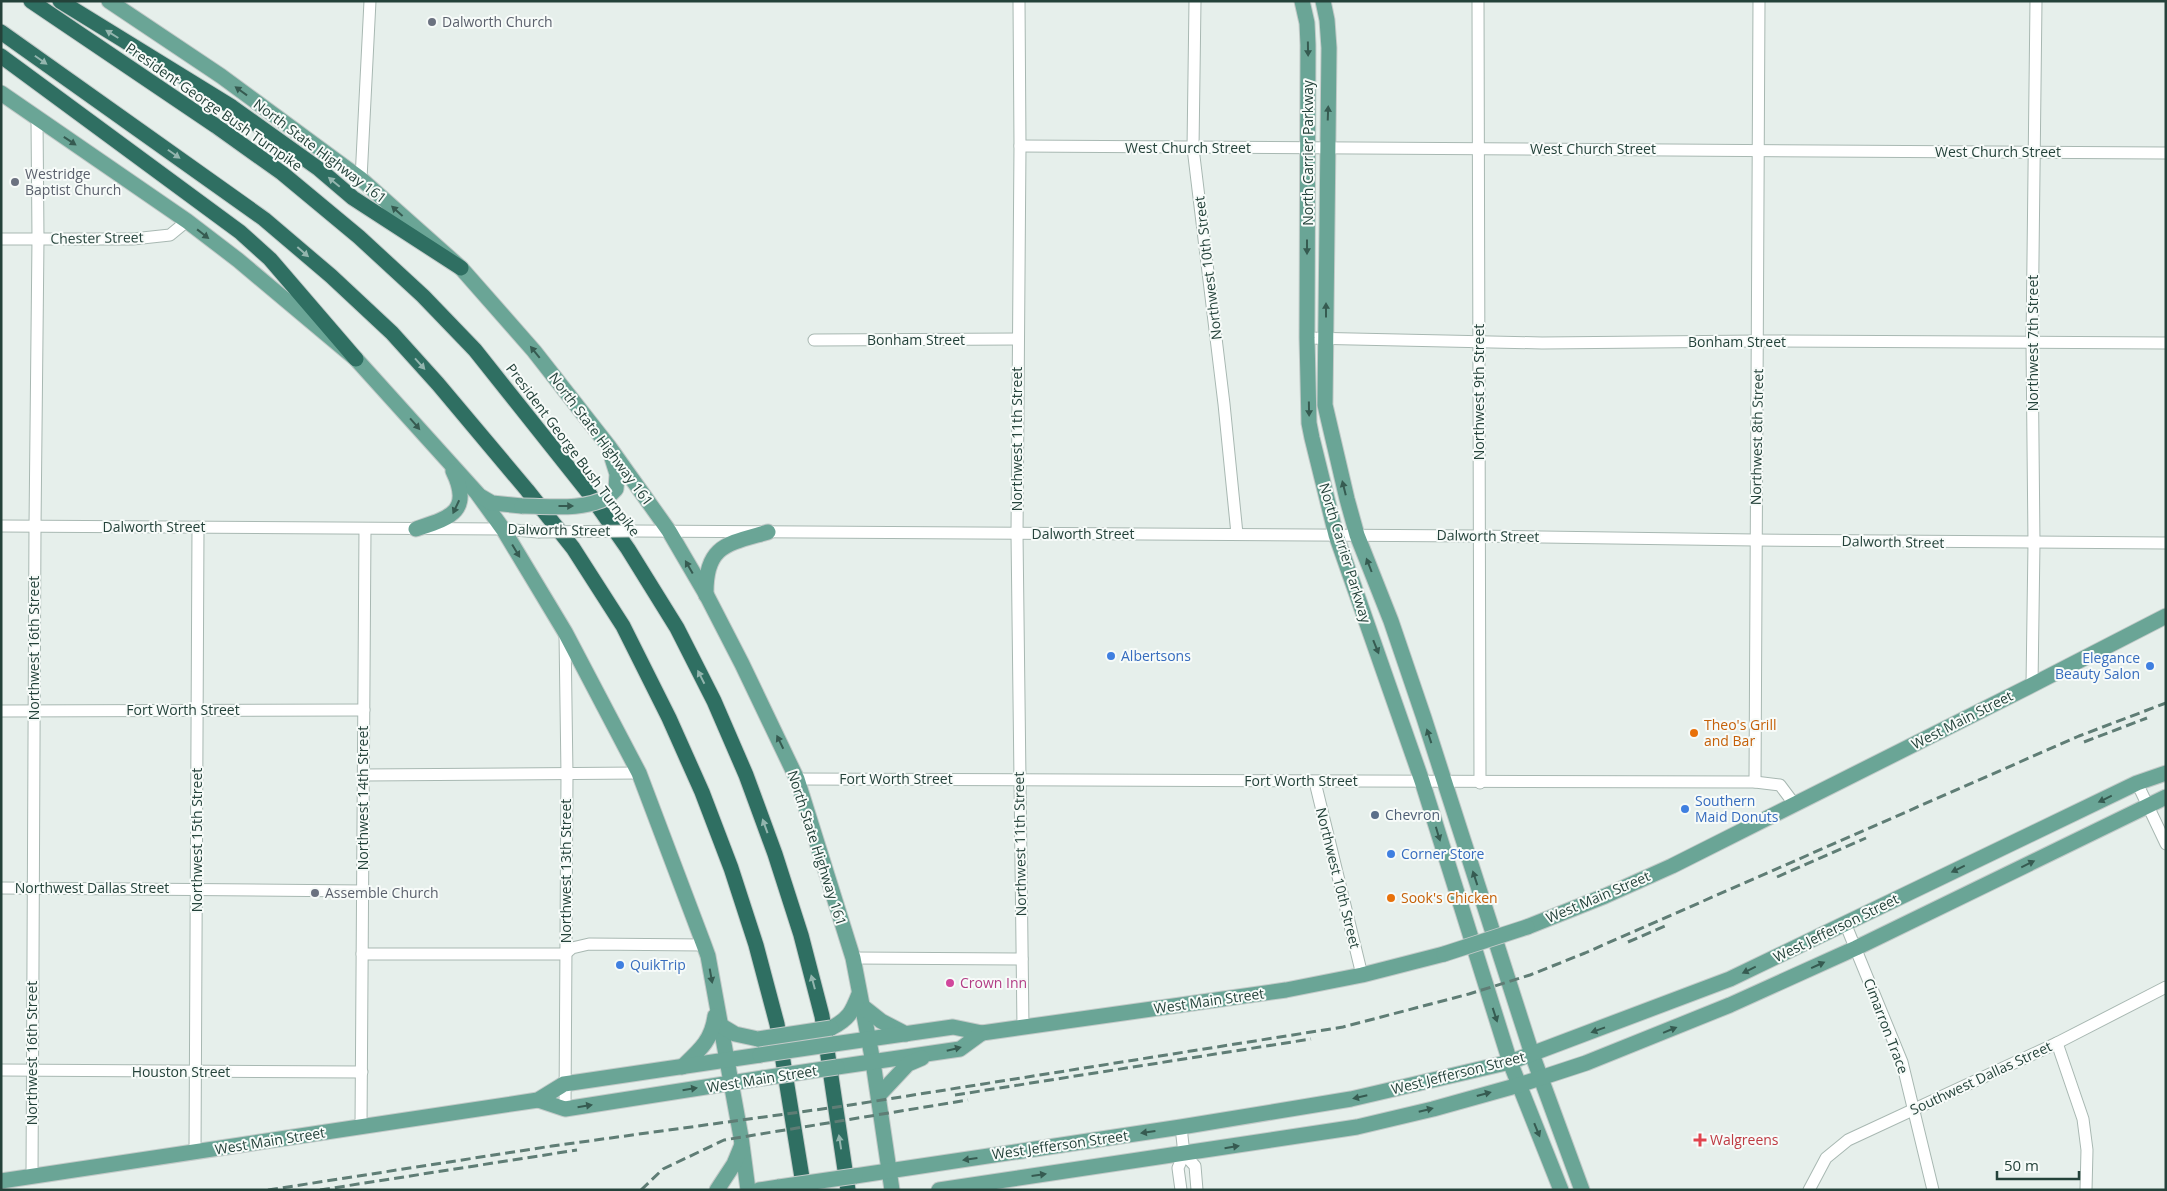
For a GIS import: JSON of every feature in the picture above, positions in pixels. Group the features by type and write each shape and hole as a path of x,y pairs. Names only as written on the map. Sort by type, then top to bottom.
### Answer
{"highway":[{"name":"President George Bush Turnpike","path":"31,1 282,173 358,237 423,296 475,350 582,485 628,549 677,628 714,701 746,775 776,854 801,935 822,1016 848,1190"},
{"path":"60,1 232,106 319,169 353,198 461,268"},
{"path":"1,32 264,219 331,276 392,333 438,384 573,548 623,626 669,718 702,792 731,868 756,945 777,1024 804,1190"},
{"path":"1,56 240,232 270,259 356,360"}],"main road":[{"name":"North State Highway 161","path":"109,1 221,76 361,179 461,268 534,351 610,448 669,531 706,596 797,779 853,958 879,1095 892,1190"},
{"name":"North Carrier Parkway","path":"1302,1 1307,23 1308,45 1309,424 1336,535 1422,781 1510,1062 1562,1190"},
{"name":"North Carrier Parkway","path":"1323,1 1327,20 1329,48 1326,148 1325,405 1347,499 1358,535 1394,631 1445,782 1532,1054 1542,1076 1582,1190"},
{"path":"1,93 187,221 238,260 356,360 477,493 503,529 565,632 639,773 704,945 708,956 717,1004 748,1190"},
{"path":"477,493 492,503 522,506 583,506 596,504 608,497 616,489 617,474 610,448"},
{"path":"416,529 451,516 457,510 459,502 458,481 449,463"},
{"path":"706,596 706,576 710,562 717,551 735,542 768,532"},
{"name":"West Main Street","path":"1,1181 538,1100 564,1084 953,1027 982,1033 1286,990 1362,975 1444,954 1527,927 1605,896 1672,866 2166,616"},
{"name":"West Jefferson Street","path":"759,1190 1181,1127 1352,1099 1510,1062 1730,979 2137,783 2166,772"},
{"name":"West Jefferson Street","path":"939,1190 1357,1127 1519,1085 1586,1063 1730,1005 1856,948 2166,797"},
{"path":"2038,831 2049,853"},
{"path":"1986,856 1998,878"},
{"path":"720,1025 735,1034 758,1038 831,1028 845,1021 860,1000 881,1021 906,1034"},
{"path":"682,1067 700,1051 713,1031 717,1004"},
{"name":"West Main Street","path":"538,1100 565,1110 730,1083 960,1049 982,1033"},
{"path":"879,1095 908,1064 932,1053"},
{"path":"717,1190 734,1164 742,1147"}],"street":[{"path":"361,179 370,1"},
{"name":"Northwest 11th Street","path":"1019,1 1020,146 1017,534 1018,778 1023,1027"},
{"name":"Northwest 10th Street","path":"1195,1 1194,148 1237,534"},
{"name":"Northwest 9th Street","path":"1478,1 1480,783"},
{"name":"Northwest 8th Street","path":"1755,782 1759,1"},
{"name":"Northwest 7th Street","path":"2032,685 2034,543 2032,343 2036,1"},
{"name":"Northwest 16th Street","path":"32,1176 38,239 37,119"},
{"name":"West Church Street","path":"1020,146 2166,153"},
{"name":"Chester Street","path":"1,239 133,239 170,235 187,221"},
{"name":"Bonham Street","path":"1308,338 1479,342 1625,343 1758,341 2166,344"},
{"name":"Bonham Street","path":"814,340 1018,339"},
{"name":"Dalworth Street","path":"1,526 503,529 538,532 1237,534 2166,543"},
{"name":"Northwest 15th Street","path":"195,1152 198,528"},
{"name":"Northwest 14th Street","path":"361,1127 366,529"},
{"name":"Northwest 13th Street","path":"565,632 567,775 565,1110"},
{"name":"Fort Worth Street","path":"1,711 364,710"},
{"path":"364,775 639,773"},
{"name":"Fort Worth Street","path":"797,779 1018,778 1480,783 1755,782 1780,785 1795,805"},
{"name":"Northwest 10th Street","path":"1315,782 1362,975"},
{"path":"2137,783 2166,844"},
{"name":"Northwest Dallas Street","path":"1,888 363,891"},
{"name":"Cimarron Trace","path":"1845,923 1902,1062 1933,1190"},
{"path":"362,954 565,954 572,948 588,944 704,945"},
{"path":"853,958 1022,959"},
{"name":"Southwest Dallas Street","path":"1810,1187 1826,1158 1848,1140 2057,1042 2166,987"},
{"path":"2057,1042 2083,1119 2087,1150 2086,1190"},
{"name":"Houston Street","path":"1,1070 362,1072"},
{"path":"1181,1127 1184,1154 1178,1168 1181,1190"},
{"path":"1184,1154 1195,1166 1197,1190"}],"railway":[{"path":"268,1190 552,1146 844,1106 1343,1027 1469,994 1530,975 1585,953 2079,736 2166,703"},
{"path":"2084,742 2147,718"},
{"path":"1777,877 1866,838"},
{"path":"1628,942 1667,925"},
{"path":"955,1095 1311,1039"},
{"path":"641,1190 663,1169 724,1140 968,1100"},
{"path":"320,1190 577,1150"}],"place":[{"name":"Dalworth Church","path":"432,22"},
{"name":"Westridge Baptist Church","path":"15,182"},
{"name":"Albertsons","path":"1111,656"},
{"name":"Elegance Beauty Salon","path":"2150,666"},
{"name":"Theo's Grill and Bar","path":"1694,733"},
{"name":"Southern Maid Donuts","path":"1685,809"},
{"name":"Chevron","path":"1375,815"},
{"name":"Corner Store","path":"1391,854"},
{"name":"Assemble Church","path":"315,893"},
{"name":"Sook's Chicken","path":"1391,898"},
{"name":"QuikTrip","path":"620,965"},
{"name":"Crown Inn","path":"950,983"},
{"name":"Walgreens","path":"1700,1140"}]}
